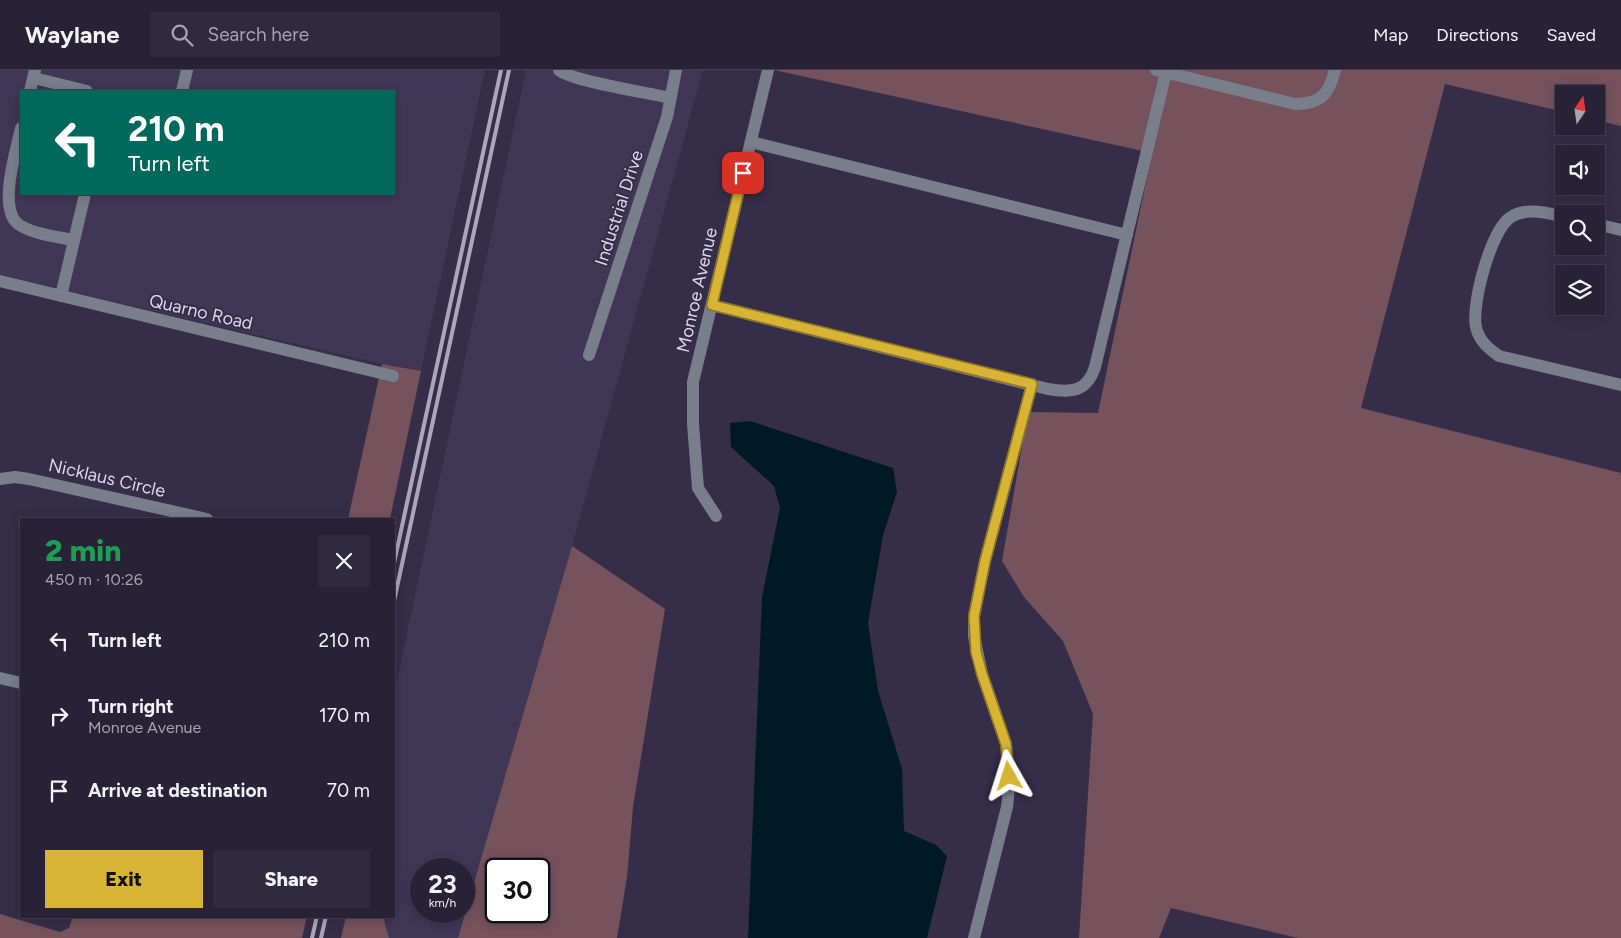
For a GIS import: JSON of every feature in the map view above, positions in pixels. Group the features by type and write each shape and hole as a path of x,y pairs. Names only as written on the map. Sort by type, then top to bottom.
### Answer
{"street":[{"path":"182,90 187,70"},
{"path":"559,70 583,79 670,98"},
{"name":"Industrial Drive","path":"589,355 667,117 676,70"},
{"name":"Monroe Avenue","path":"716,516 698,488 693,424 694,382 768,70"},
{"path":"712,305 1032,384 1068,391 1078,389 1092,377 1127,235 1161,71 1295,104 1308,104 1320,99 1329,88 1334,70"},
{"path":"30,90 35,74 84,90"},
{"path":"20,132 9,178 6,204 15,221 27,228 73,240"},
{"path":"751,142 1127,235"},
{"path":"61,296 85,195"},
{"path":"1555,215 1534,211 1511,217 1495,235 1481,284 1476,312 1475,325 1478,334 1484,344 1499,356 1621,385"},
{"path":"1605,226 1621,230"},
{"name":"Quarno Road","path":"0,282 393,376"},
{"path":"974,938 1007,807 1009,786 1006,744 976,652 974,616 985,561 1032,384"},
{"name":"Nicklaus Circle","path":"0,479 15,477 29,479 203,518"},
{"path":"0,678 20,683"}],"shaded area":[{"path":"0,70 485,70 421,371 382,364 0,275"},
{"path":"526,70 703,70 572,546 475,880 475,858 410,858 410,923 462,923 458,938 389,938 384,918 395,918 395,690"},
{"path":"774,70 1621,70 1621,126 1605,122 1605,85 1555,85 1555,110 1445,84 1361,408 1621,473 1621,938 1298,938 1171,908 1159,938 1079,938 1093,714 1063,641 1024,597 1002,561 1028,412 1098,413 1152,153"},
{"path":"382,364 421,371 390,518 348,518"},
{"path":"572,546 665,609 633,807 627,877 617,938 458,938 462,923 475,923 475,880"},
{"path":"0,914 60,932 69,928 72,918 307,918 302,938 0,938"},
{"path":"346,918 384,918 389,938 341,938"}],"water":[{"path":"750,421 893,468 897,492 883,535 868,623 878,691 902,769 904,831 936,845 947,856 927,938 748,938 762,597 780,508 774,486 731,447 730,423"}],"railway":[{"path":"395,558 501,70"},
{"path":"395,596 509,70"},
{"path":"312,938 317,918"},
{"path":"321,938 326,918"}],"route":[{"path":"743,173 712,305 1032,384 985,561 974,616 976,652 1006,744 1009,776"}]}
